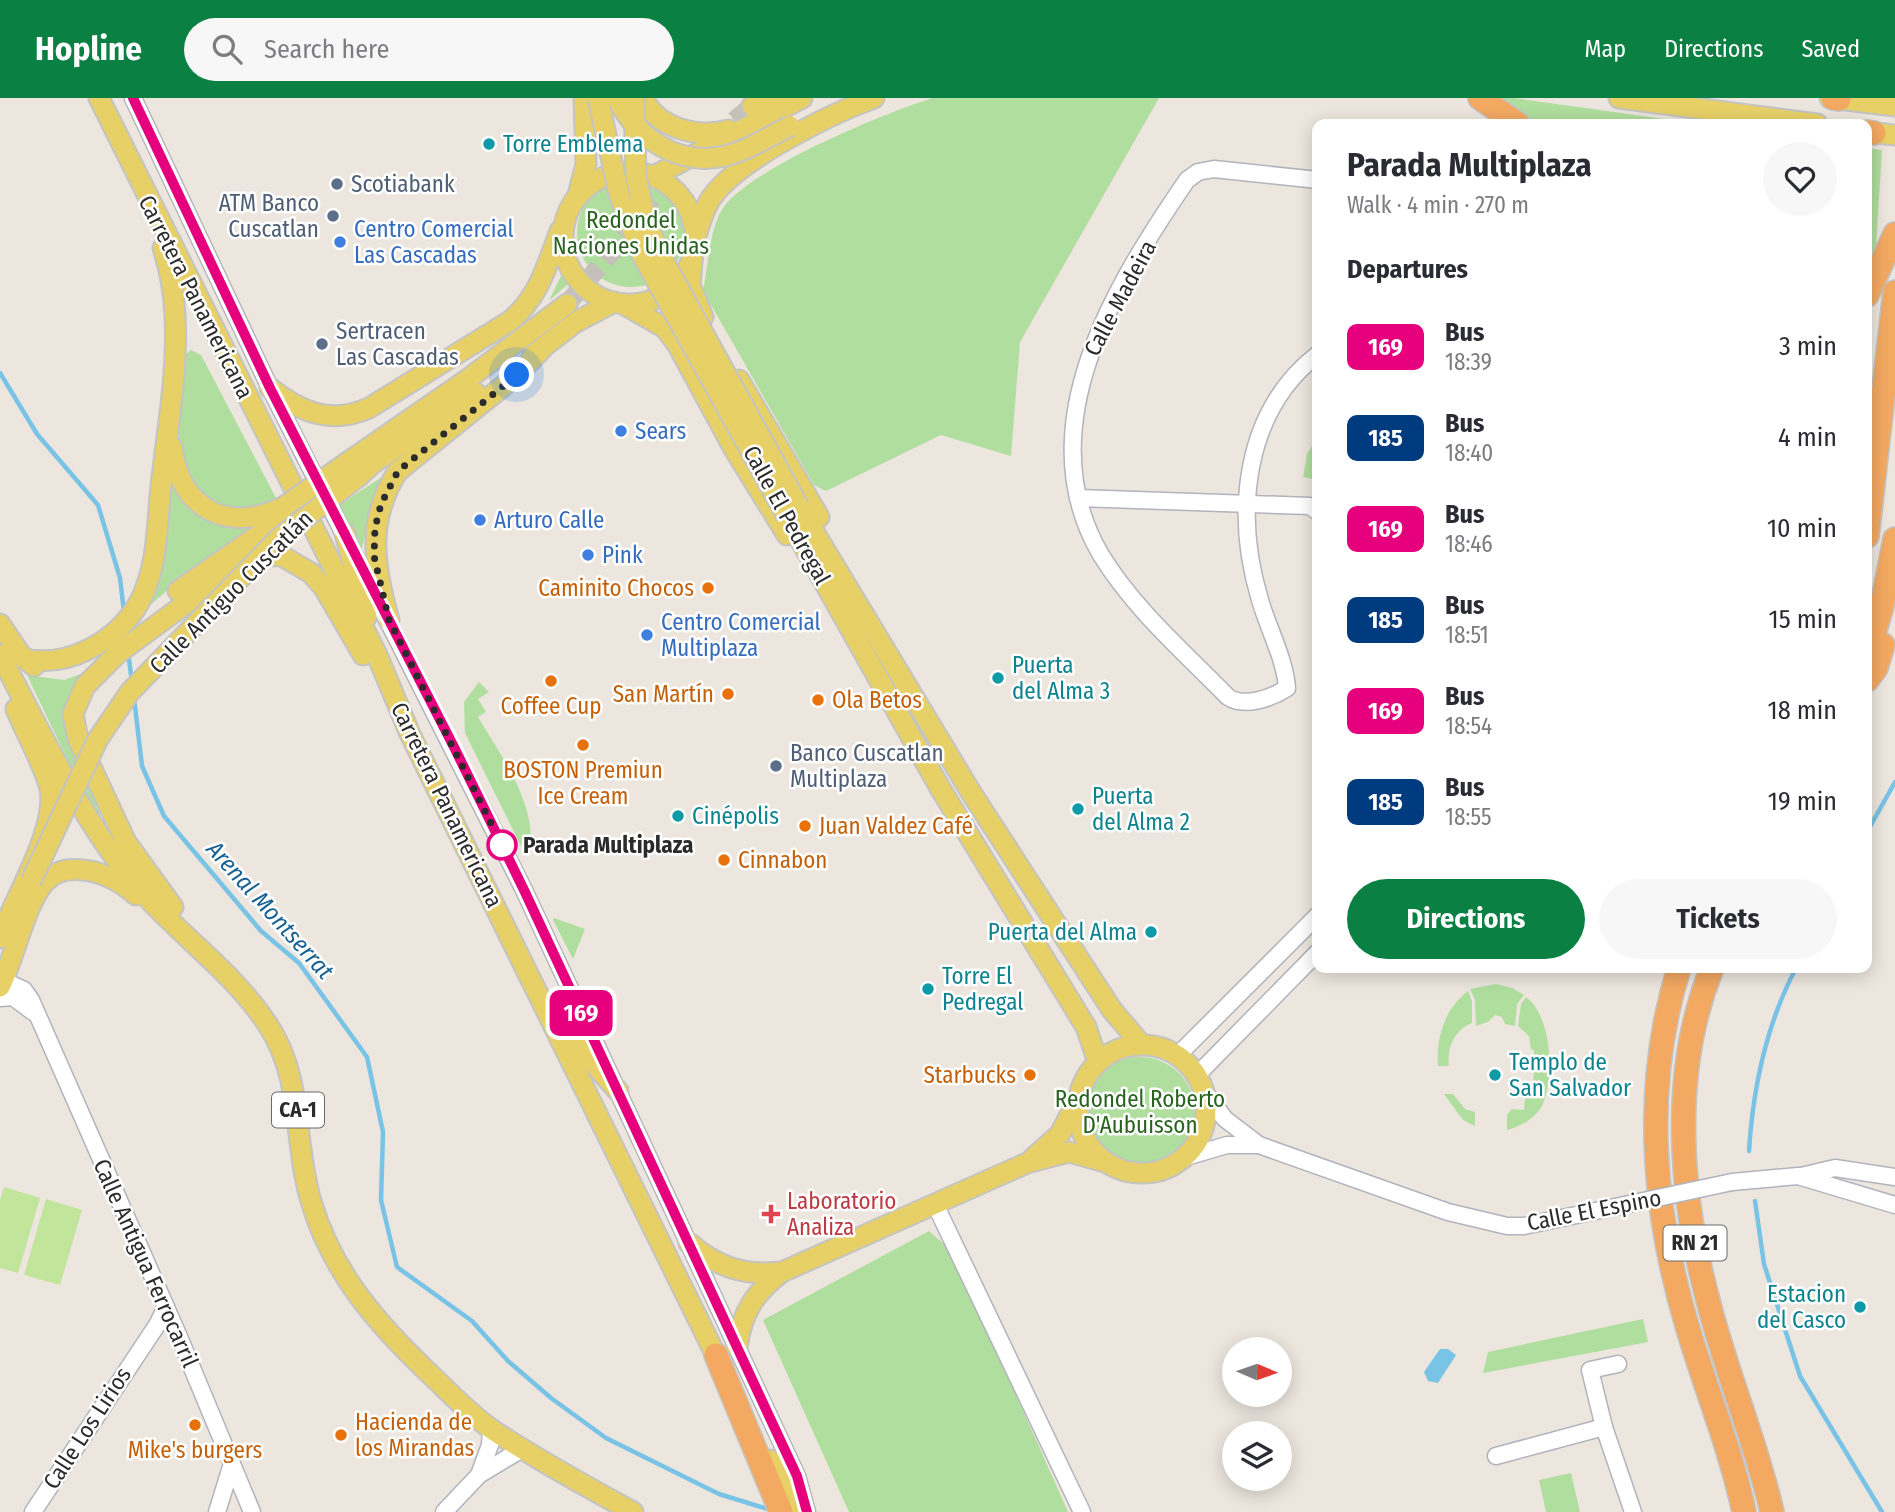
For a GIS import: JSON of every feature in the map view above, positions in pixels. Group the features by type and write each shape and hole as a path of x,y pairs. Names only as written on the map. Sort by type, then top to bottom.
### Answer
{"highway":[{"path":"1480,98 1511,119"},
{"path":"1872,284 1895,234"},
{"path":"1872,492 1895,292"},
{"path":"1872,640 1895,540"},
{"path":"1872,672 1895,597"},
{"name":"RN 21","path":"1678,973 1663,1023 1656,1078 1654,1140 1658,1189 1677,1288 1744,1512"},
{"name":"RN 21","path":"1710,973 1690,1038 1684,1103 1686,1162 1695,1240 1710,1309 1772,1512"},
{"path":"726,1351 781,1512"}],"main road":[{"name":"Carretera Panamericana","path":"99,98 142,189 377,654 411,734 550,1019 726,1351 796,1512"},
{"path":"270,388 293,406 315,414 347,415 369,408 510,321 526,308 534,298 566,217 578,195 586,164 584,98"},
{"name":"Calle El Pedregal","path":"598,98 619,194 642,255 793,512 1119,1021 1141,1044"},
{"path":"617,98 643,136 663,148 687,156 722,157 845,98"},
{"path":"636,98 640,155 646,174"},
{"name":"Calle El Pedregal","path":"636,98 636,177 647,224 667,267 858,642 940,788 1086,1027 1098,1062"},
{"path":"643,98 660,120 675,127 704,134 730,130 757,112 770,98"},
{"path":"646,174 757,112 802,98"},
{"path":"618,303 648,301 666,293 683,275 710,199 732,175 823,121 874,98"},
{"path":"1619,98 1779,119"},
{"path":"1834,98 1895,106"},
{"path":"578,195 602,177 619,172 646,174 673,188 684,201 693,222 690,285 698,309 925,699 972,794"},
{"path":"140,615 152,566 168,422 175,300 168,266 142,189"},
{"path":"566,217 563,241 571,270 592,293 618,303 665,328 677,344 777,521 858,642"},
{"name":"Calle Antiguo Cuscatlán","path":"1,981 31,881 98,739 122,702 278,539 358,468 542,349 576,322 618,303"},
{"path":"0,624 24,659 45,670 68,672 95,662 140,615 288,510 358,468 468,379 568,304"},
{"path":"389,620 374,556 375,528 387,487 408,462 496,393 542,349"},
{"path":"168,422 179,480 198,504 219,515 241,517 288,510"},
{"path":"345,534 377,654"},
{"path":"238,984 184,920 126,842 78,739 73,714 77,700 113,645 176,608 252,555 268,554 295,562 311,573 324,588 411,734"},
{"name":"CA-1","path":"0,655 56,761 115,856 136,885 238,984 274,1034 292,1075 306,1185 318,1225 338,1267 376,1321 491,1429 633,1512"},
{"path":"0,670 49,786 51,801 45,836 0,938"},
{"path":"1,981 36,894 51,876 62,870 94,871 118,881 169,926 211,958"},
{"path":"550,1019 566,1031 618,1091"},
{"path":"726,1351 749,1304 763,1286 782,1272 1027,1163 1069,1152 1138,1174 1172,1167 1186,1157 1197,1143 1204,1127 1201,1083 1178,1055 1160,1047 1141,1044 1122,1048 1098,1062 1086,1077 1060,1134 1027,1163"},
{"path":"1079,1096 1078,1115 1083,1133 1092,1150 1105,1162"},
{"path":"689,1242 713,1261 741,1272 782,1272"}],"street":[{"name":"Carretera Panamericana","path":"133,98 270,388 507,855 689,1242 726,1351 797,1476 807,1512"},
{"name":"Calle Madeira","path":"1247,503 1249,546 1259,597 1287,684 1285,690 1250,702 1237,702 1228,697 1135,601 1098,548 1078,499 1074,473 1078,396 1094,339 1187,180 1198,172 1214,169 1312,179"},
{"path":"1247,503 1257,435 1268,412 1291,378 1312,359"},
{"path":"1078,499 1247,503 1312,508"},
{"path":"1178,1055 1312,921"},
{"path":"1201,1083 1312,959"},
{"name":"Calle Antigua Ferrocarril","path":"1,981 24,990 37,1016 180,1339 250,1508"},
{"name":"Calle El Espino","path":"1201,1083 1225,1119 1259,1145 1448,1212 1507,1226 1546,1223 1732,1182 1798,1176 1895,1205"},
{"name":"Calle El Espino","path":"1186,1157 1227,1145 1259,1145"},
{"path":"1798,1176 1835,1168 1895,1177"},
{"path":"935,1204 1082,1512"},
{"name":"Calle Los Lirios","path":"33,1512 166,1307"},
{"name":"Calle Los Lirios","path":"142,1345 160,1339 180,1339"},
{"path":"1618,1364 1590,1370 1604,1427 1633,1512"},
{"path":"1496,1456 1604,1427"},
{"path":"479,1475 490,1445 491,1429"},
{"path":"444,1512 479,1475 522,1449"},
{"path":"231,1467 219,1510 250,1508"}],"green space":[{"path":"933,98 1159,98 1020,342 1011,456 941,435 826,491 814,485 703,291 713,231 720,213 733,197 784,162 883,116"},
{"path":"1497,98 1514,98 1664,119 1522,119"},
{"path":"1872,149 1882,150 1876,248 1872,262"},
{"name":"Redondel Naciones Unidas","path":"631,179 652,183 669,195 681,212 685,233 681,254 669,271 652,283 631,287 610,283 593,271 581,254 577,233 581,212 593,195 610,183"},
{"path":"568,261 578,275 549,301"},
{"path":"191,350 201,355 276,498 265,504 254,508 234,508 193,494 178,455 183,356"},
{"path":"1312,446 1312,479 1303,477 1307,454"},
{"path":"167,473 192,504 269,518 191,570 149,606 156,587"},
{"path":"388,473 373,508 361,551 339,505"},
{"path":"86,672 73,697 103,828 89,805 27,675 64,680"},
{"path":"479,682 489,692 478,699 486,712 478,717 523,798 531,834 530,852 521,846 465,733 464,702"},
{"path":"554,918 585,929 573,959 553,920"},
{"path":"1496,984 1512,988 1524,995 1517,1004 1515,1026 1505,1024 1502,1017 1495,1015 1488,1022 1476,1026 1475,1000 1470,989"},
{"path":"1468,991 1472,1001 1472,1023 1461,1030 1453,1040 1449,1066 1438,1066 1444,1024 1453,1006"},
{"path":"1526,997 1535,1006 1546,1033 1549,1080 1542,1106 1536,1114 1517,1127 1507,1130 1507,1115 1512,1109 1524,1110 1525,1098 1533,1098 1534,1050 1531,1049 1529,1036 1518,1026 1521,1004"},
{"name":"Redondel Roberto D'Aubuisson","path":"1140,1057 1161,1061 1179,1073 1191,1091 1195,1112 1191,1133 1179,1151 1161,1163 1140,1167 1119,1163 1101,1151 1089,1133 1085,1112 1089,1091 1101,1073 1119,1061"},
{"path":"1444,1094 1453,1094 1465,1109 1475,1112 1475,1126 1463,1120"},
{"path":"4,1187 40,1198 18,1273 0,1268 0,1200"},
{"path":"46,1199 82,1210 60,1285 24,1275"},
{"path":"929,1231 952,1251 1068,1512 849,1512 763,1320"},
{"path":"1643,1319 1648,1342 1483,1373 1488,1352"},
{"path":"1571,1473 1580,1512 1546,1512 1539,1480"}],"water":[{"path":"1440,1349 1448,1349 1456,1355 1438,1383 1428,1381 1424,1372"}],"waterway":[{"name":"Arenal Montserrat","path":"0,373 37,434 98,505 120,578 124,612"},
{"name":"Arenal Montserrat","path":"128,652 132,682"},
{"name":"Arenal Montserrat","path":"134,698 142,766 164,816 261,931 299,963 367,1057 383,1132 381,1200 397,1267 472,1321 508,1361 551,1398 606,1438 719,1494 768,1509"},
{"path":"1872,823 1895,782"},
{"path":"1749,1151 1754,1103 1763,1057 1777,1012 1794,973"},
{"path":"1755,1201 1764,1264 1800,1376 1882,1512"}],"tunnel":[{"path":"712,139 752,106"},
{"path":"567,304 634,226 669,172 680,164"}],"bus line":[{"name":"169","path":"133,98 270,388 524,890 797,1476 807,1512"}],"place":[{"name":"Torre Emblema","path":"489,144"},
{"name":"Scotiabank","path":"337,184"},
{"name":"ATM Banco Cuscatlan","path":"333,216"},
{"name":"Centro Comercial Las Cascadas","path":"340,242"},
{"name":"Sertracen Las Cascadas","path":"322,344"},
{"name":"Sears","path":"621,431"},
{"name":"Arturo Calle","path":"480,520"},
{"name":"Pink","path":"588,555"},
{"name":"Caminito Chocos","path":"708,588"},
{"name":"Centro Comercial Multiplaza","path":"647,635"},
{"name":"Puerta del Alma 3","path":"998,678"},
{"name":"Coffee Cup","path":"551,681"},
{"name":"San Martín","path":"728,694"},
{"name":"Ola Betos","path":"818,700"},
{"name":"BOSTON Premiun Ice Cream","path":"583,745"},
{"name":"Banco Cuscatlan Multiplaza","path":"776,766"},
{"name":"Puerta del Alma 2","path":"1078,809"},
{"name":"Cinépolis","path":"678,816"},
{"name":"Juan Valdez Café","path":"805,826"},
{"name":"Parada Multiplaza","path":"502,845"},
{"name":"Cinnabon","path":"724,860"},
{"name":"Puerta del Alma","path":"1151,932"},
{"name":"Torre El Pedregal","path":"928,989"},
{"name":"Starbucks","path":"1030,1075"},
{"name":"Templo de San Salvador","path":"1495,1075"},
{"name":"Laboratorio Analiza","path":"771,1214"},
{"name":"Estacion del Casco","path":"1860,1307"},
{"name":"Mike's burgers","path":"195,1425"},
{"name":"Hacienda de los Mirandas","path":"341,1435"}],"route":[{"path":"502,845 389,620 376,575 374,556 375,528 381,504 387,487 398,471 428,444 517,375"}]}
